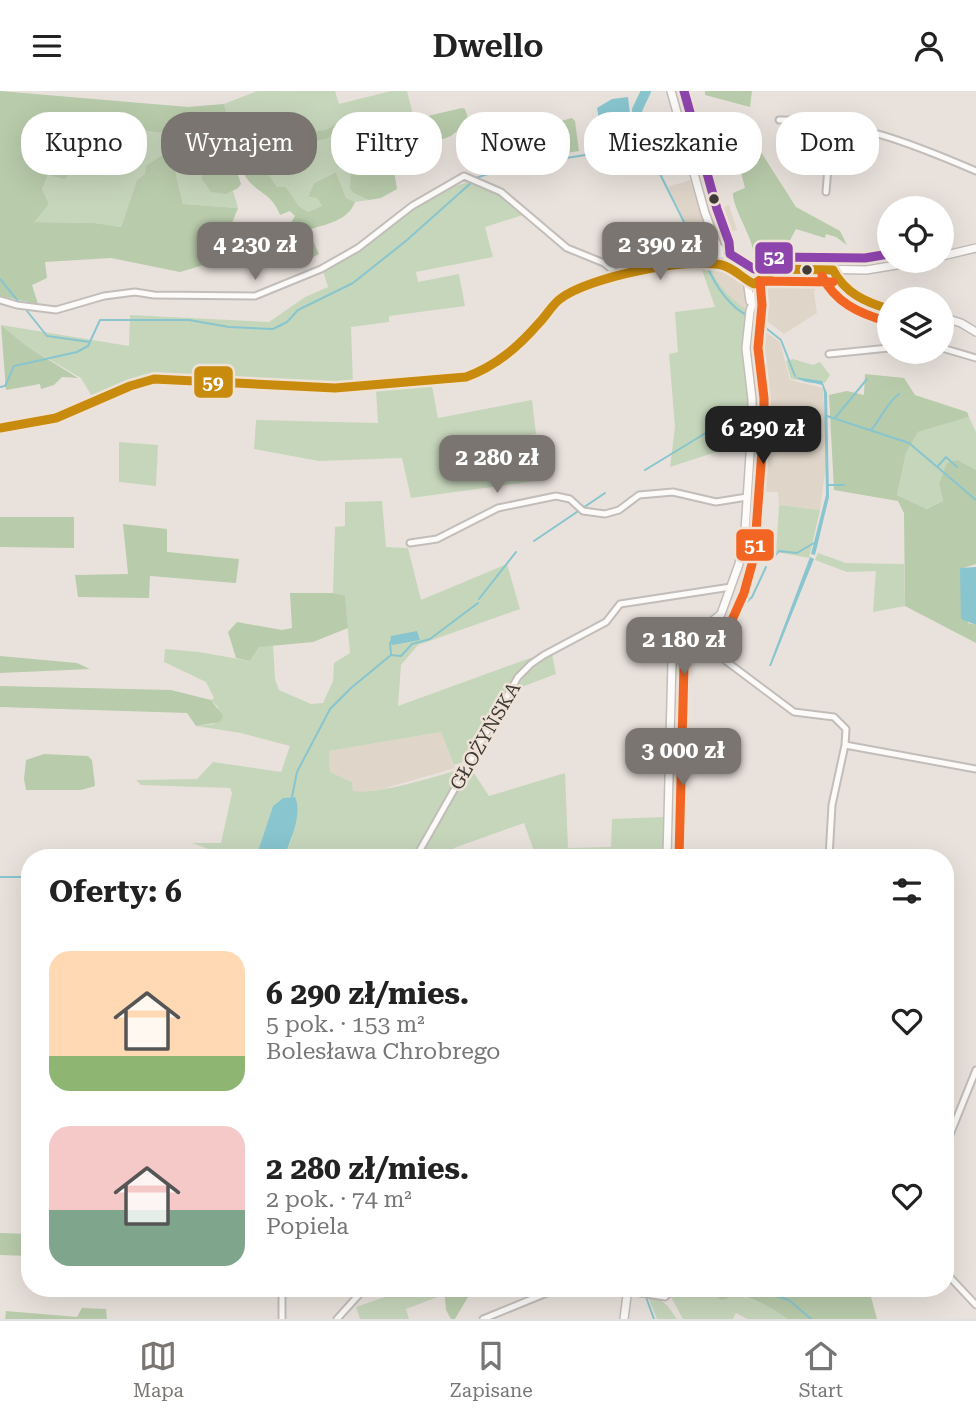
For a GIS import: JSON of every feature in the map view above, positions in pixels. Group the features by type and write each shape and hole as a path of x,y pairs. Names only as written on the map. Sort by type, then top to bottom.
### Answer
{"street":[{"path":"671,91 705,213 717,245 719,264"},
{"path":"879,134 906,141 976,171"},
{"path":"826,192 827,175"},
{"path":"0,300 56,310 104,296 135,292 154,295 255,296 321,269 358,248 412,206 464,176 501,192 567,248 604,263 621,277"},
{"path":"717,245 737,267"},
{"path":"954,253 976,248"},
{"path":"0,428 45,422 132,384 154,379 335,388 367,387 475,374 501,361 560,299 570,292 677,264 719,264 758,275"},
{"path":"719,264 754,284 758,275"},
{"path":"667,849 672,663 682,645 700,638 721,614 743,544 752,424 746,348 750,308 748,272 758,275 776,268 877,268"},
{"path":"833,270 838,281 855,295 877,305"},
{"path":"750,308 758,275"},
{"path":"954,321 976,332"},
{"path":"829,354 877,349"},
{"path":"954,352 976,358"},
{"path":"410,543 437,538 498,508 555,496 570,499 581,509 605,515 639,495 673,492 716,502 747,498"},
{"name":"GŁOŻYŃSKA","path":"421,849 518,677 531,664 606,622 620,604 731,587"},
{"path":"700,638 794,712 834,717 846,729 832,804 829,849"},
{"path":"845,745 976,769"},
{"path":"954,1125 976,1070"},
{"path":"954,1282 976,1305"},
{"path":"282,1297 282,1319"},
{"path":"337,1319 357,1297"},
{"path":"483,1319 537,1297"},
{"path":"624,1319 627,1297"}],"shaded area":[{"path":"690,180 714,260 703,259 668,187"},
{"path":"729,205 737,230 717,237 708,213"},
{"path":"710,268 730,271 740,278 746,288 747,310 717,284"},
{"path":"783,271 818,277 814,293 817,313 784,334 763,318 752,316 769,276"},
{"path":"754,324 780,342 790,380 823,388 827,458 820,510 779,505 778,492 751,491 756,417 750,344"},
{"path":"441,732 455,768 379,790 358,793 353,791 352,782 330,772 329,751"}],"green space":[{"path":"0,91 188,107 224,104 226,112 161,112 161,133 147,131 147,112 21,112 21,175 48,175 42,189 49,204 34,222 95,223 121,227 137,180 147,175 147,165 161,156 161,175 176,175 183,204 238,208 224,243 207,264 180,272 111,258 45,262 47,278 32,285 38,304 0,296"},
{"path":"257,91 335,91 339,104 391,91 407,91 412,112 331,112 331,174 314,183 308,197 317,198 322,206 308,212 299,206 286,187 277,187 269,175 317,175 317,112 226,112 224,104"},
{"path":"705,91 752,91 750,107 705,95"},
{"path":"462,108 466,112 456,112 456,132 442,139 442,113"},
{"path":"570,119 575,121 579,151 570,152"},
{"path":"331,127 331,135 317,141 317,131"},
{"path":"147,131 161,133 161,167 147,175"},
{"path":"762,154 796,207 840,231 847,245 836,237 826,234 825,238 796,229 788,244 762,251 753,250 733,198 733,193 745,188 742,175 762,175"},
{"path":"331,174 337,175 346,198 355,202 342,218 308,230 319,254 306,261 293,257 282,237 295,216 290,211 280,215 272,201 244,175 269,175 277,187 286,187 299,206 308,212 322,206 317,198 308,197 314,183"},
{"path":"48,175 147,175 137,180 121,227 95,223 33,222 49,204 42,189"},
{"path":"48,175 68,175 65,179"},
{"path":"176,175 215,175 227,194 233,191 238,208 183,204"},
{"path":"201,175 238,175 241,184 227,194 211,192"},
{"path":"337,175 358,175 360,195 369,200 355,202 346,198"},
{"path":"351,175 395,175 397,189 381,198 369,200 350,189"},
{"path":"470,179 508,199 523,215 485,227 493,257 416,272 418,282 459,274 465,306 389,316 389,322 351,327 353,384 149,376 93,398 81,378 28,347 1,325 129,346 130,315 269,322 305,297 328,287 323,271 392,218 425,196"},
{"path":"710,268 726,292 747,310 744,343 749,418 744,443 670,467 675,427 669,354 678,352 675,312 715,307 702,270"},
{"path":"1,325 28,347 78,378 62,377 54,385 41,389 40,384 6,390"},
{"path":"793,359 813,365 820,362 830,375 825,383 791,379 786,361"},
{"path":"865,374 904,378 915,395 967,412 969,417 918,432 906,453 897,495 926,509 943,501 939,484 947,463 958,460 976,470 976,564 960,569 968,623 976,625 976,643 905,606 904,513 898,501 834,490 829,395 847,391 864,395"},
{"path":"432,386 438,418 532,400 536,434 495,441 500,465 539,457 543,480 411,498 402,458 319,461 254,449 256,420 378,423 376,390"},
{"path":"969,417 976,432 976,470 958,460 939,484 943,501 925,509 897,495 906,453 918,432"},
{"path":"119,442 158,445 156,486 119,482"},
{"path":"382,501 386,547 408,548 421,600 507,564 520,609 418,645 401,665 398,706 533,657 514,679 469,760 454,765 441,732 329,751 330,772 352,782 353,791 375,791 464,770 418,849 287,849 292,838 294,797 283,798 273,806 259,849 209,849 192,843 221,843 232,793 230,788 141,785 136,780 197,779 213,762 281,772 290,746 241,733 196,726 214,724 218,707 211,700 214,698 206,682 164,662 165,649 250,661 259,647 273,644 275,679 279,690 311,704 323,703 333,681 334,663 350,653 345,597 333,593 335,527 345,526 345,502"},
{"path":"779,505 820,510 809,558 776,552"},
{"path":"0,517 74,517 74,548 0,547"},
{"path":"123,524 167,529 167,552 239,559 236,583 150,576 149,598 78,597 75,575 128,574"},
{"path":"818,553 846,563 904,564 905,606 873,612 876,571 847,572 815,560"},
{"path":"290,593 333,593 345,596 348,628 313,642 259,647 250,661 236,658 228,632 237,622 282,630 292,628"},
{"path":"552,654 556,674 516,689 526,674"},
{"path":"0,656 77,663 90,669 0,673"},
{"path":"0,686 171,690 211,700 223,716 220,722 196,726 187,713 0,707"},
{"path":"44,754 88,756 92,760 95,786 81,790 26,790 26,760"},
{"path":"470,767 489,796 565,773 568,848 611,847 612,819 664,817 663,849 533,849 524,823 454,849 424,849"},
{"path":"0,1233 21,1234 21,1256 0,1255"},
{"path":"385,1297 438,1297 406,1309 409,1319 360,1319 356,1307"},
{"path":"445,1297 468,1297 455,1319 451,1319 446,1310"},
{"path":"648,1297 665,1304 677,1319 657,1319"},
{"path":"671,1297 740,1297 769,1306 787,1319 747,1319 736,1313 733,1319 683,1319"},
{"path":"742,1297 871,1297 877,1319 787,1319"},
{"path":"82,1308 106,1309 107,1319 5,1319 6,1311 77,1317"}],"water":[{"path":"628,97 630,112 598,112 597,108 612,99"},
{"path":"795,377 822,381 827,393 829,497 815,555 811,554 826,495 824,392 822,385"},
{"path":"810,557 814,559 769,666"},
{"path":"976,567 976,625 961,619 960,568"},
{"path":"417,631 420,640 393,645 390,643 391,636"},
{"path":"295,797 298,811 287,849 259,849 273,806 283,798"}],"waterway":[{"path":"637,112 646,91"},
{"path":"476,178 505,168 622,149 643,140 703,260"},
{"path":"0,387 5,386 14,366 77,352 88,346 100,320 189,320 229,327 273,329 287,322 298,310 353,283 407,240 472,182"},
{"path":"706,264 722,294 748,316"},
{"path":"0,279 18,301"},
{"path":"27,311 47,336 90,342"},
{"path":"753,318 781,340 795,376"},
{"path":"835,418 867,379"},
{"path":"871,430 899,394"},
{"path":"645,470 742,411"},
{"path":"827,416 909,443 976,500"},
{"path":"938,466 946,457 957,467"},
{"path":"828,485 844,485"},
{"path":"534,541 605,493"},
{"path":"771,561 779,551 797,553 814,543"},
{"path":"479,599 516,552"},
{"path":"703,637 752,597 766,567"},
{"path":"292,797 297,772 330,709 391,655 401,656 412,644 430,639 478,603"},
{"path":"673,849 680,659 698,641"},
{"path":"390,643 391,654"},
{"path":"0,877 21,877"},
{"path":"646,1297 654,1319"},
{"path":"779,1297 789,1300 811,1319"}],"transit line":[{"name":"52","path":"684,91 729,242 730,254 754,269 775,257 877,256"},
{"name":"59","path":"0,428 56,418 130,386 154,379 335,388 466,377 515,348 560,299 592,283 614,276 663,266 706,263 726,266 754,284 776,269 833,270"},
{"name":"59","path":"833,270 850,291 877,305"},
{"name":"51","path":"822,276 841,300 877,318"},
{"name":"51","path":"679,849 684,665 690,655 718,635 732,620 744,593 755,545 764,424 758,348 762,305 760,281 833,282"}]}
